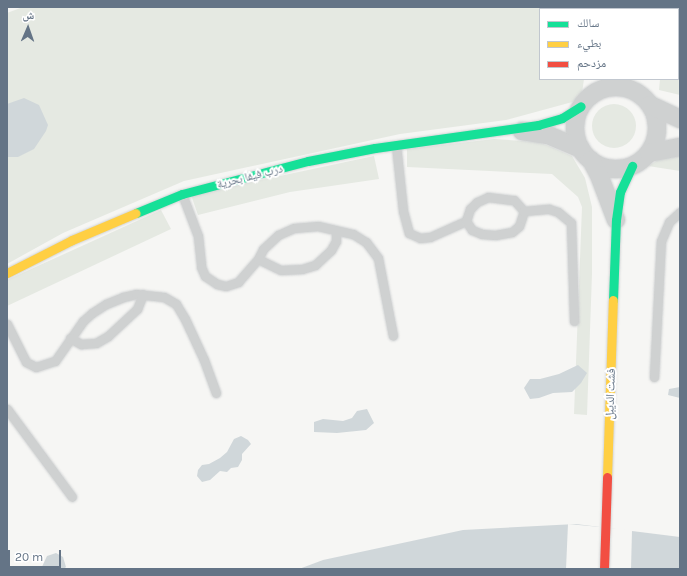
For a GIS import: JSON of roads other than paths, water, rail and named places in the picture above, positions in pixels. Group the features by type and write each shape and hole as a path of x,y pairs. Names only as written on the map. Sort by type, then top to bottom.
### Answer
{"street":[{"path":"596,80 585,101 575,128 576,139 586,155 600,166 622,169 632,166 649,153 655,142 657,129 656,117 642,93"},
{"path":"585,101 602,90 615,87 629,89 642,93 680,119"},
{"name":"درب فيفا بحرية","path":"7,272 65,243 182,194 308,162 396,145 538,125 562,118 585,101"},
{"name":"درب فيفا بحرية","path":"508,130 548,135 586,155"},
{"path":"649,153 680,147"},
{"name":"فشت الديبل","path":"586,155 599,175 616,220"},
{"name":"فشت الديبل","path":"604,569 616,220 620,192 632,166"}],"lane":[{"path":"396,145 403,211 409,233 420,238 430,237 466,221 470,209 477,202 488,197 514,200 524,211"},
{"path":"182,194 198,236 201,267 205,276 210,281 226,286 238,282 258,259 263,249 278,235 294,228 318,226 353,234 366,242 378,258 393,336"},
{"path":"524,211 549,208 558,212 571,223 574,320"},
{"path":"466,221 472,230 482,234 504,234 512,232 519,226 524,211"},
{"path":"654,377 661,241 669,222 680,212"},
{"path":"258,259 281,270 302,270 315,265 331,250 336,241 336,231"},
{"path":"70,338 81,344 96,343 108,336 137,309 144,294"},
{"path":"7,324 26,362 36,367 55,361 83,321 92,313 123,297 144,294 164,296 176,304 196,342 216,393"},
{"path":"7,409 72,497"}]}
